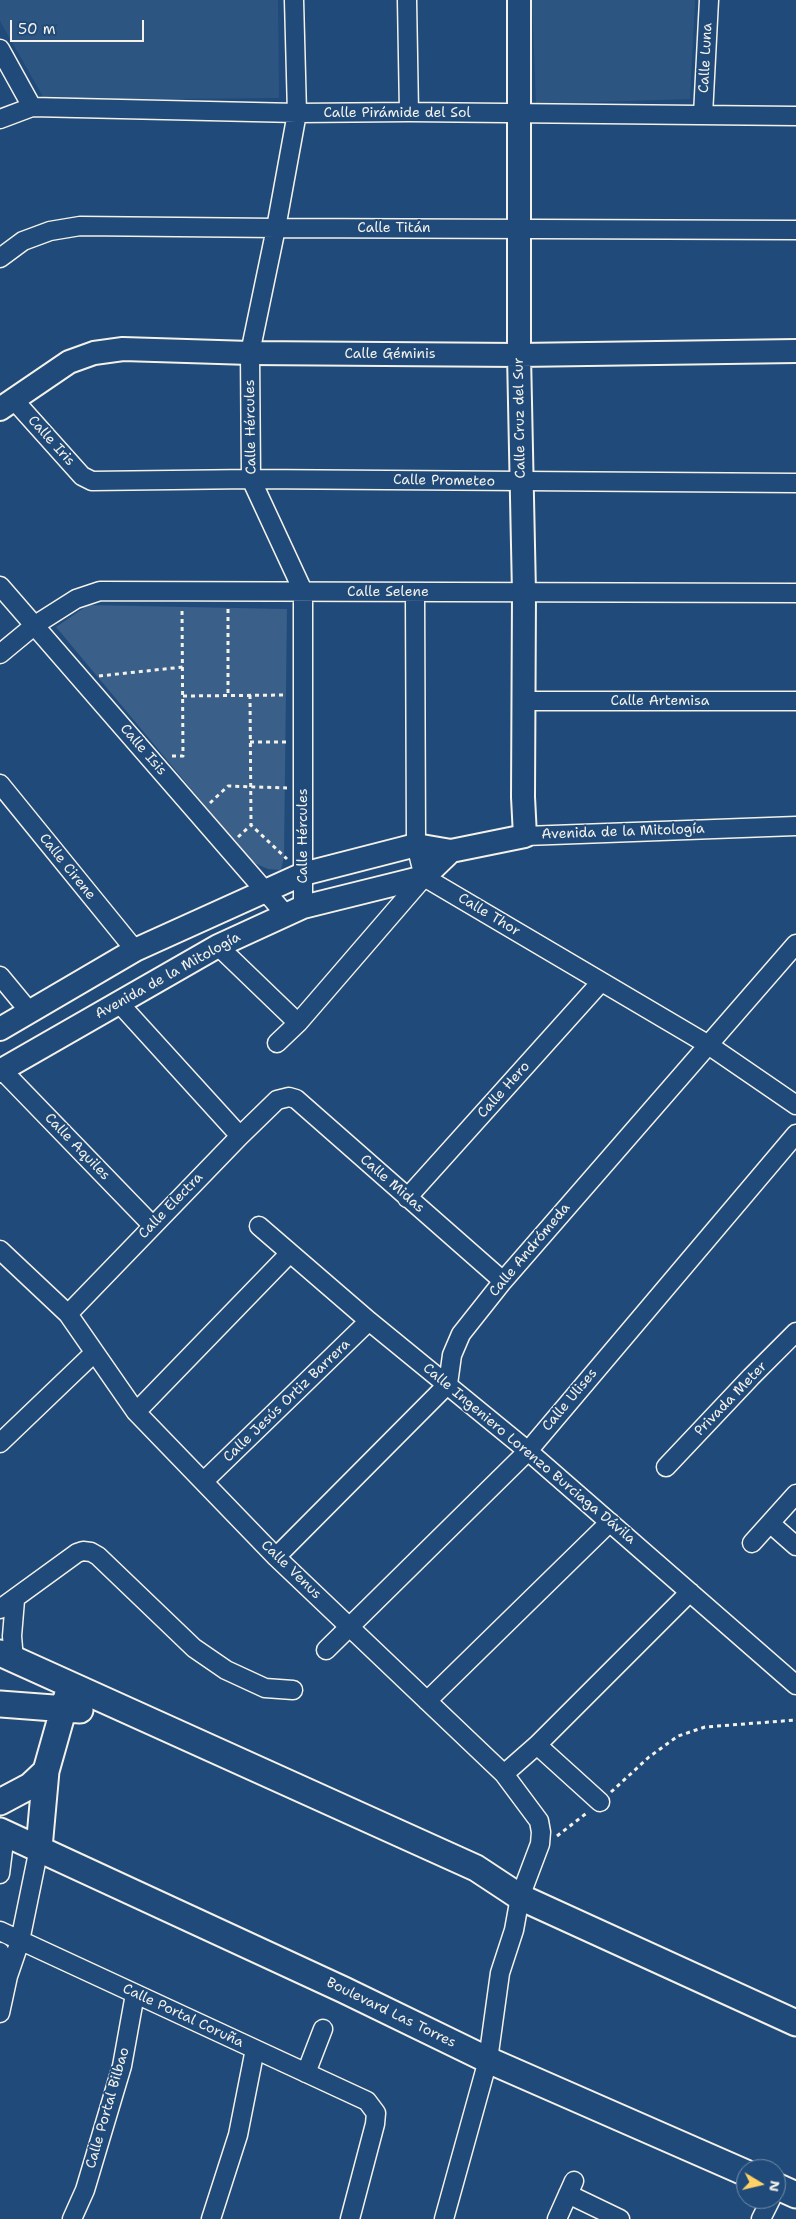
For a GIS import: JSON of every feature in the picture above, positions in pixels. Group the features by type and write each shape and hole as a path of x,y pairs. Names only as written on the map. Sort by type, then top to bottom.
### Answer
{"main road":[{"path":"7,1657 66,1697"},
{"path":"39,1848 46,1771 66,1697"},
{"path":"0,1704 66,1697 134,1714 476,1868 520,1897 796,2023"},
{"path":"0,1802 30,1786 46,1771"},
{"name":"Boulevard Las Torres","path":"3,1832 344,1990 488,2060 736,2169"}],"street":[{"name":"Calle Hércules","path":"294,0 297,113 250,353 251,479 303,591 303,874 294,911"},
{"path":"407,0 409,112"},
{"name":"Calle Cruz del Sur","path":"519,0 519,355 524,593 523,797 525,836"},
{"name":"Calle Luna","path":"703,116 709,0"},
{"path":"0,49 32,107"},
{"name":"Calle Pirámide del Sol","path":"0,119 32,107 297,113 409,112 796,116"},
{"name":"Calle Titán","path":"0,258 23,241 50,231 80,226 796,230"},
{"name":"Calle Géminis","path":"6,404 69,362 94,353 124,349 250,353 519,355 796,351"},
{"name":"Calle Iris","path":"6,404 82,476 92,481"},
{"name":"Calle Prometeo","path":"92,481 251,479 796,483"},
{"name":"Calle Isis","path":"0,586 266,891 294,911"},
{"name":"Calle Selene","path":"0,654 34,625 76,599 100,591 796,593"},
{"path":"415,592 416,845 424,877"},
{"name":"Calle Artemisa","path":"524,701 796,701"},
{"name":"Calle Cirene","path":"0,784 135,950"},
{"name":"Avenida de la Mitología","path":"0,1029 135,950 303,874 416,845 451,851 525,836 796,826"},
{"path":"277,1043 298,1023 424,877 451,851"},
{"name":"Avenida de la Mitología","path":"1,1071 218,946 294,911 424,877"},
{"name":"Calle Thor","path":"424,877 707,1044 796,1105"},
{"name":"Calle Andrómeda","path":"448,1384 452,1355 461,1334 707,1044 796,944"},
{"path":"218,946 298,1023"},
{"path":"0,976 29,1011"},
{"name":"Calle Hero","path":"407,1198 601,982"},
{"path":"119,1003 240,1136"},
{"name":"Calle Aquiles","path":"1,1071 152,1225"},
{"name":"Calle Midas","path":"277,1100 289,1097 296,1099 504,1281"},
{"name":"Calle Electra","path":"68,1314 152,1225 277,1100"},
{"name":"Calle Ulises","path":"326,1650 528,1451 796,1134"},
{"name":"Calle Ingeniero Lorenzo Burciaga Dávila","path":"259,1226 369,1321 528,1451 796,1685"},
{"name":"Calle Venus","path":"0,1250 68,1314 136,1412 276,1557 504,1774 539,1821 541,1832 538,1852 520,1897 514,1930 500,1973 488,2060 444,2219"},
{"path":"136,1412 290,1253"},
{"name":"Calle Jesús Ortiz Barrera","path":"204,1481 369,1321"},
{"name":"Privada Meter","path":"666,1467 796,1332"},
{"path":"1,1441 94,1353"},
{"path":"276,1557 448,1384"},
{"path":"752,1543 796,1494"},
{"path":"427,1701 610,1522"},
{"path":"771,1524 796,1546"},
{"path":"7,1657 12,1636 7,1605 76,1553 83,1551 91,1552 98,1556 194,1648 226,1670 265,1688 293,1690"},
{"path":"504,1774 537,1745 690,1592"},
{"path":"537,1745 600,1802"},
{"path":"0,1874 3,1832"},
{"path":"0,2013 8,1976 20,1941 39,1848"},
{"name":"Calle Portal Coruña","path":"0,1930 20,1941 367,2100 376,2113 376,2124 350,2219"},
{"path":"0,1952 8,1976"},
{"name":"Calle Portal Bilbao","path":"72,2219 85,2190 122,2066 135,1994"},
{"path":"306,2073 323,2029"},
{"path":"211,2219 238,2135 255,2049"},
{"path":"557,2219 571,2187 620,2219"}],"path":[{"path":"149,757 183,756 182,590"},
{"path":"228,591 228,695"},
{"path":"80,678 183,667"},
{"path":"250,695 251,825 303,874"},
{"path":"183,696 303,695"},
{"path":"250,742 303,742"},
{"path":"199,814 228,786 302,788"},
{"path":"538,1852 600,1802 649,1758 678,1736 705,1728 796,1720"}],"shaded area":[{"path":"0,0 278,0 279,98 45,100 0,21"},
{"path":"532,0 695,0 690,99 536,104"},
{"path":"88,605 287,609 284,856 281,870 268,869 252,862 56,627"}]}
